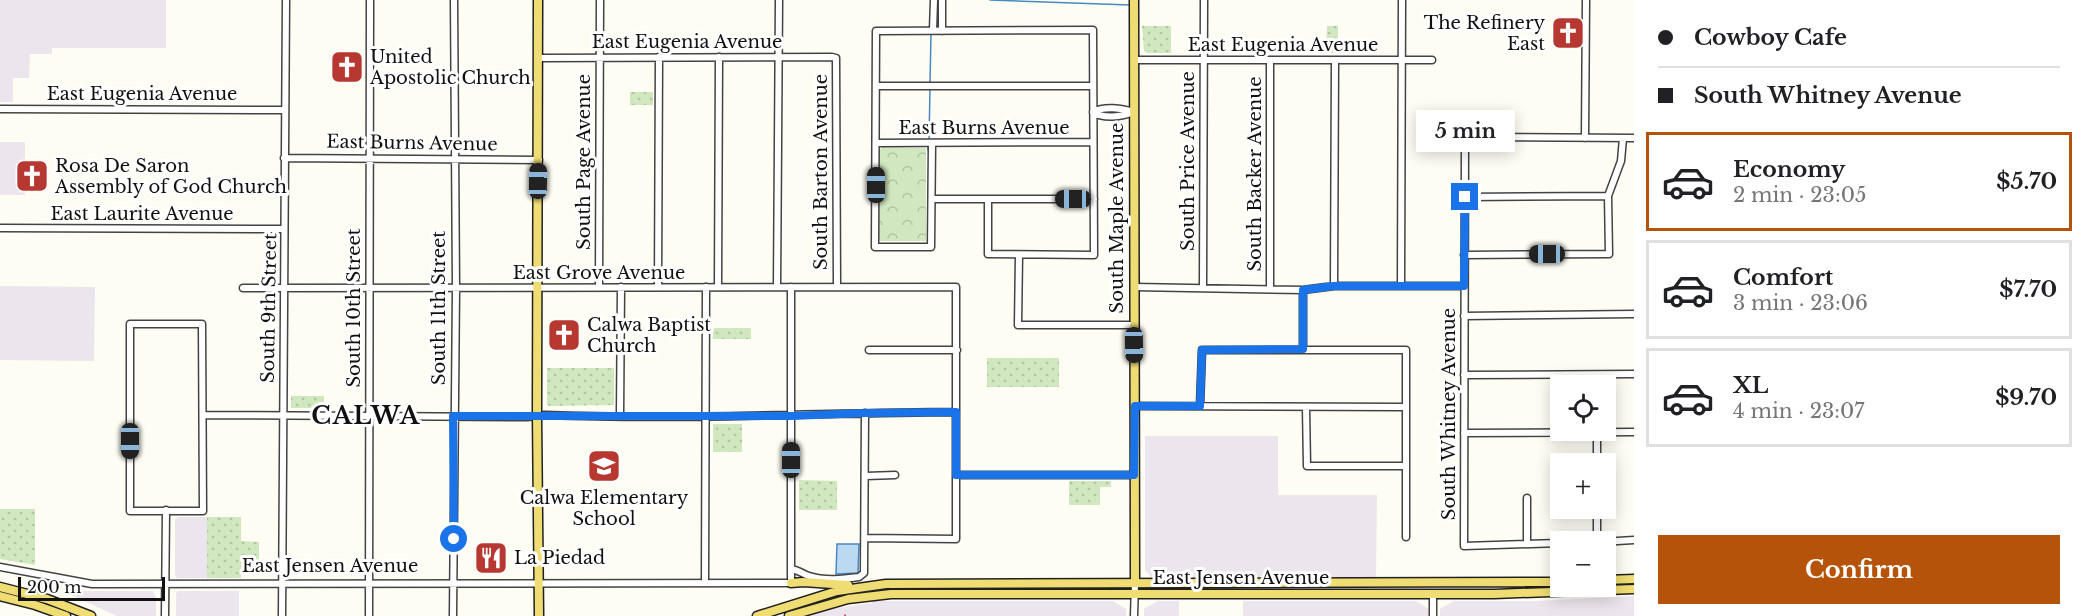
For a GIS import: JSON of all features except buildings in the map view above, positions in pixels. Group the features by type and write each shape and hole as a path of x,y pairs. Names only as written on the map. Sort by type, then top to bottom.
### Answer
{"main road":[{"path":"538,0 539,616"},
{"name":"South Maple Avenue","path":"1134,0 1134,583"},
{"path":"1616,580 1634,579"},
{"name":"East Jensen Avenue","path":"863,586 1550,582"},
{"path":"791,583 863,586"},
{"path":"757,616 822,595 863,586"},
{"path":"0,587 47,599 91,616"},
{"name":"East Jensen Avenue","path":"789,616 848,599 899,594 1433,594 1634,589"},
{"path":"0,596 66,616"}],"street":[{"name":"South 9th Street","path":"282,616 286,0"},
{"name":"South 10th Street","path":"369,616 370,0"},
{"name":"South 11th Street","path":"453,616 453,416 456,289 454,0"},
{"name":"South Page Avenue","path":"598,287 600,0"},
{"path":"777,287 779,0"},
{"path":"933,0 933,30"},
{"path":"942,0 942,30"},
{"name":"South Price Avenue","path":"1203,287 1204,0"},
{"path":"1401,286 1402,0"},
{"path":"1586,0 1585,138 1634,138"},
{"path":"932,143 931,247 875,247 876,31 1093,30 1094,255 988,254 988,200"},
{"path":"658,287 659,57"},
{"path":"718,57 718,287"},
{"name":"East Eugenia Avenue","path":"538,58 836,58"},
{"name":"South Barton Avenue","path":"836,58 837,286"},
{"name":"East Eugenia Avenue","path":"1134,60 1432,60"},
{"name":"South Backer Avenue","path":"1270,60 1270,288"},
{"path":"1334,286 1335,60"},
{"path":"876,86 1093,86"},
{"name":"East Eugenia Avenue","path":"0,109 285,110"},
{"name":"East Burns Avenue","path":"1093,112 1098,115 1125,115 1133,112"},
{"name":"South Whitney Avenue","path":"1527,544 1464,546 1465,137 1585,138"},
{"path":"1464,255 1609,254 1608,196 1621,161 1623,138"},
{"name":"East Burns Avenue","path":"876,143 1093,142"},
{"name":"East Burns Avenue","path":"284,158 539,160"},
{"path":"1465,197 1608,196"},
{"path":"932,199 1094,199"},
{"name":"East Laurite Avenue","path":"0,228 285,229"},
{"path":"1020,255 1018,325 1134,325"},
{"path":"1134,287 1303,290 1334,286 1464,286"},
{"path":"620,416 621,287"},
{"path":"705,582 706,287"},
{"path":"791,287 791,583"},
{"name":"East Grove Avenue","path":"243,288 957,287 957,350"},
{"path":"1303,290 1303,349"},
{"path":"1464,316 1634,314"},
{"path":"130,324 202,324 203,415 203,512 130,511 130,324"},
{"path":"865,538 956,539 957,350 869,350"},
{"path":"1200,406 1202,350 1406,350 1406,537"},
{"path":"1464,375 1634,374"},
{"path":"1135,406 1405,407"},
{"path":"1306,407 1307,466 1406,466"},
{"path":"203,415 791,416 956,412"},
{"path":"791,569 812,577 839,579 859,578 864,571 865,413"},
{"path":"1616,432 1634,432"},
{"path":"1464,433 1550,433"},
{"path":"866,476 895,475"},
{"path":"956,475 1134,475"},
{"path":"1527,498 1527,544 1550,543"},
{"path":"165,510 165,616"},
{"path":"1616,541 1634,540"},
{"name":"East Jensen Avenue","path":"0,567 84,584 791,583"},
{"name":"South Maple Avenue","path":"1134,583 1134,616"},
{"path":"1433,594 1433,616"}],"shaded area":[{"path":"0,0 166,0 166,48 52,48 52,54 30,54 29,78 13,78 13,102 0,102"},
{"path":"0,142 25,142 25,195 0,195"},
{"path":"0,286 95,287 94,361 0,360"},
{"path":"1145,436 1278,436 1278,495 1377,495 1376,577 1151,577 1145,570"},
{"path":"178,517 207,517 207,578 177,578 175,575 175,520"},
{"path":"62,591 153,591 156,597 156,616 117,616"},
{"path":"178,591 239,591 239,616 176,616 176,593"},
{"path":"1634,596 1634,616 1440,616 1440,609 1454,601 1537,601"},
{"path":"872,601 1113,601 1126,609 1126,616 805,616 829,609 872,603"},
{"path":"1158,601 1179,601 1179,616 1144,616 1144,609"},
{"path":"1243,601 1416,601 1429,609 1429,616 1243,616"}],"green space":[{"path":"1142,26 1171,26 1171,53 1144,51"},
{"path":"1327,26 1338,26 1338,53 1326,53"},
{"path":"630,92 653,92 653,105 630,105"},
{"path":"882,147 926,148 926,241 880,241 878,237 879,151"},
{"path":"713,328 751,328 751,339 713,339"},
{"path":"987,358 1059,358 1059,387 987,387"},
{"path":"547,368 614,368 614,405 549,406 547,404"},
{"path":"291,396 324,396 324,408 291,408"},
{"path":"713,424 742,424 742,452 713,452"},
{"path":"799,480 837,481 837,510 799,510"},
{"path":"1069,481 1111,481 1111,487 1100,487 1100,505 1069,505"},
{"path":"0,509 35,509 35,565 0,559"},
{"path":"207,517 241,517 241,541 259,542 259,575 241,575 241,578 207,578"}],"water":[{"path":"837,544 859,544 858,573 836,574"}],"waterway":[{"path":"990,0 1130,5"},
{"path":"930,83 931,34"},
{"path":"929,140 930,88"},
{"path":"928,145 928,150"}],"place":[{"name":"The Refinery East","path":"1568,33"},
{"name":"United Apostolic Church","path":"347,67"},
{"name":"Rosa De Saron Assembly of God Church","path":"32,176"},
{"name":"Calwa Baptist Church","path":"564,335"},
{"name":"Calwa Elementary School","path":"604,466"},
{"name":"La Piedad","path":"491,558"}],"district":[{"name":"CALWA","path":"366,415"}],"route":[{"path":"454,539 453,416 791,416 956,412 956,475 1134,475 1135,406 1200,406 1202,350 1303,349 1303,290 1334,286 1464,286 1465,197"}]}
